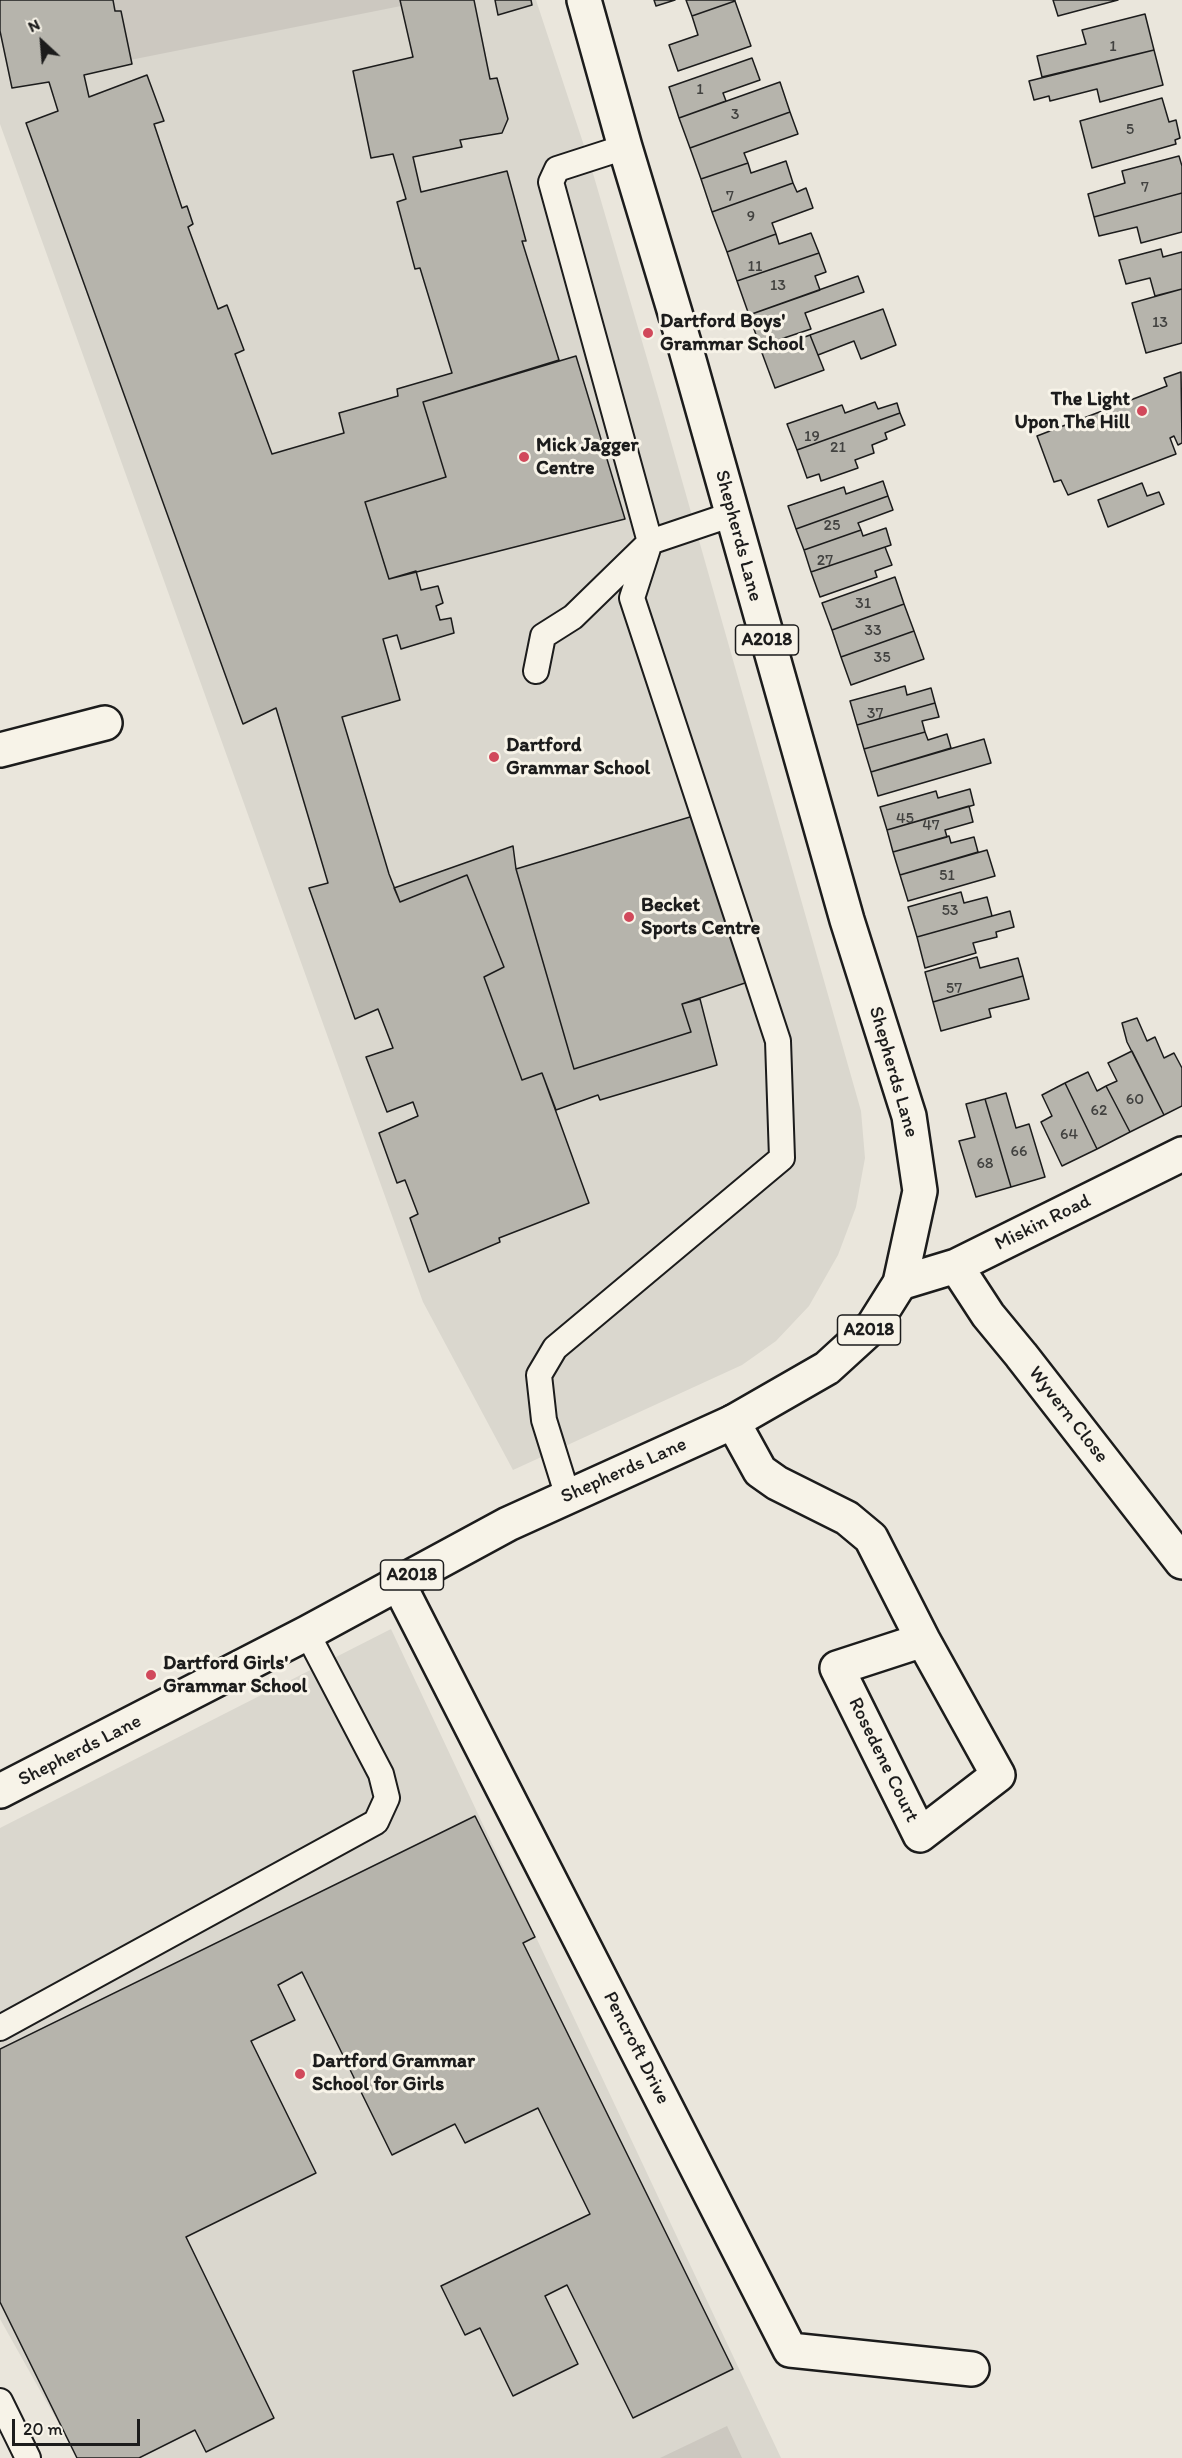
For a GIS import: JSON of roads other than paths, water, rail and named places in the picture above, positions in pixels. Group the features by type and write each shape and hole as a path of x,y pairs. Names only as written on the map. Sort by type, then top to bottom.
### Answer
{"street":[{"name":"Shepherds Lane","path":"0,1791 307,1633 508,1524 733,1422 827,1368 873,1326 900,1283 920,1191 909,1116 844,909 733,514 584,0"},
{"path":"0,750 105,723"},
{"name":"Miskin Road","path":"900,1283 956,1266 1182,1154"},
{"name":"Wyvern Close","path":"956,1266 988,1315 1029,1364 1182,1562"},
{"name":"Rosedene Court","path":"733,1422 755,1464 764,1474 847,1518 871,1538 923,1640 998,1775 920,1835 837,1668 923,1640"},
{"name":"Pencroft Drive","path":"398,1583 790,2350 972,2369"}],"lane":[{"path":"568,1497 544,1420 539,1376 555,1348 782,1158 778,1041 632,598 650,542 551,182 557,168 625,147"},
{"path":"536,671 543,636 573,617 650,542 733,514"},
{"path":"0,2028 376,1822 387,1798 381,1774 307,1633"},
{"path":"0,2401 28,2458"}],"place":[{"name":"Dartford Boys' Grammar School","path":"648,333"},
{"name":"The Light Upon The Hill","path":"1142,411"},
{"name":"Mick Jagger Centre","path":"524,457"},
{"name":"Dartford Grammar School","path":"494,757"},
{"name":"Becket Sports Centre","path":"629,917"},
{"name":"Dartford Girls' Grammar School","path":"151,1675"},
{"name":"Dartford Grammar School for Girls","path":"300,2074"}]}
